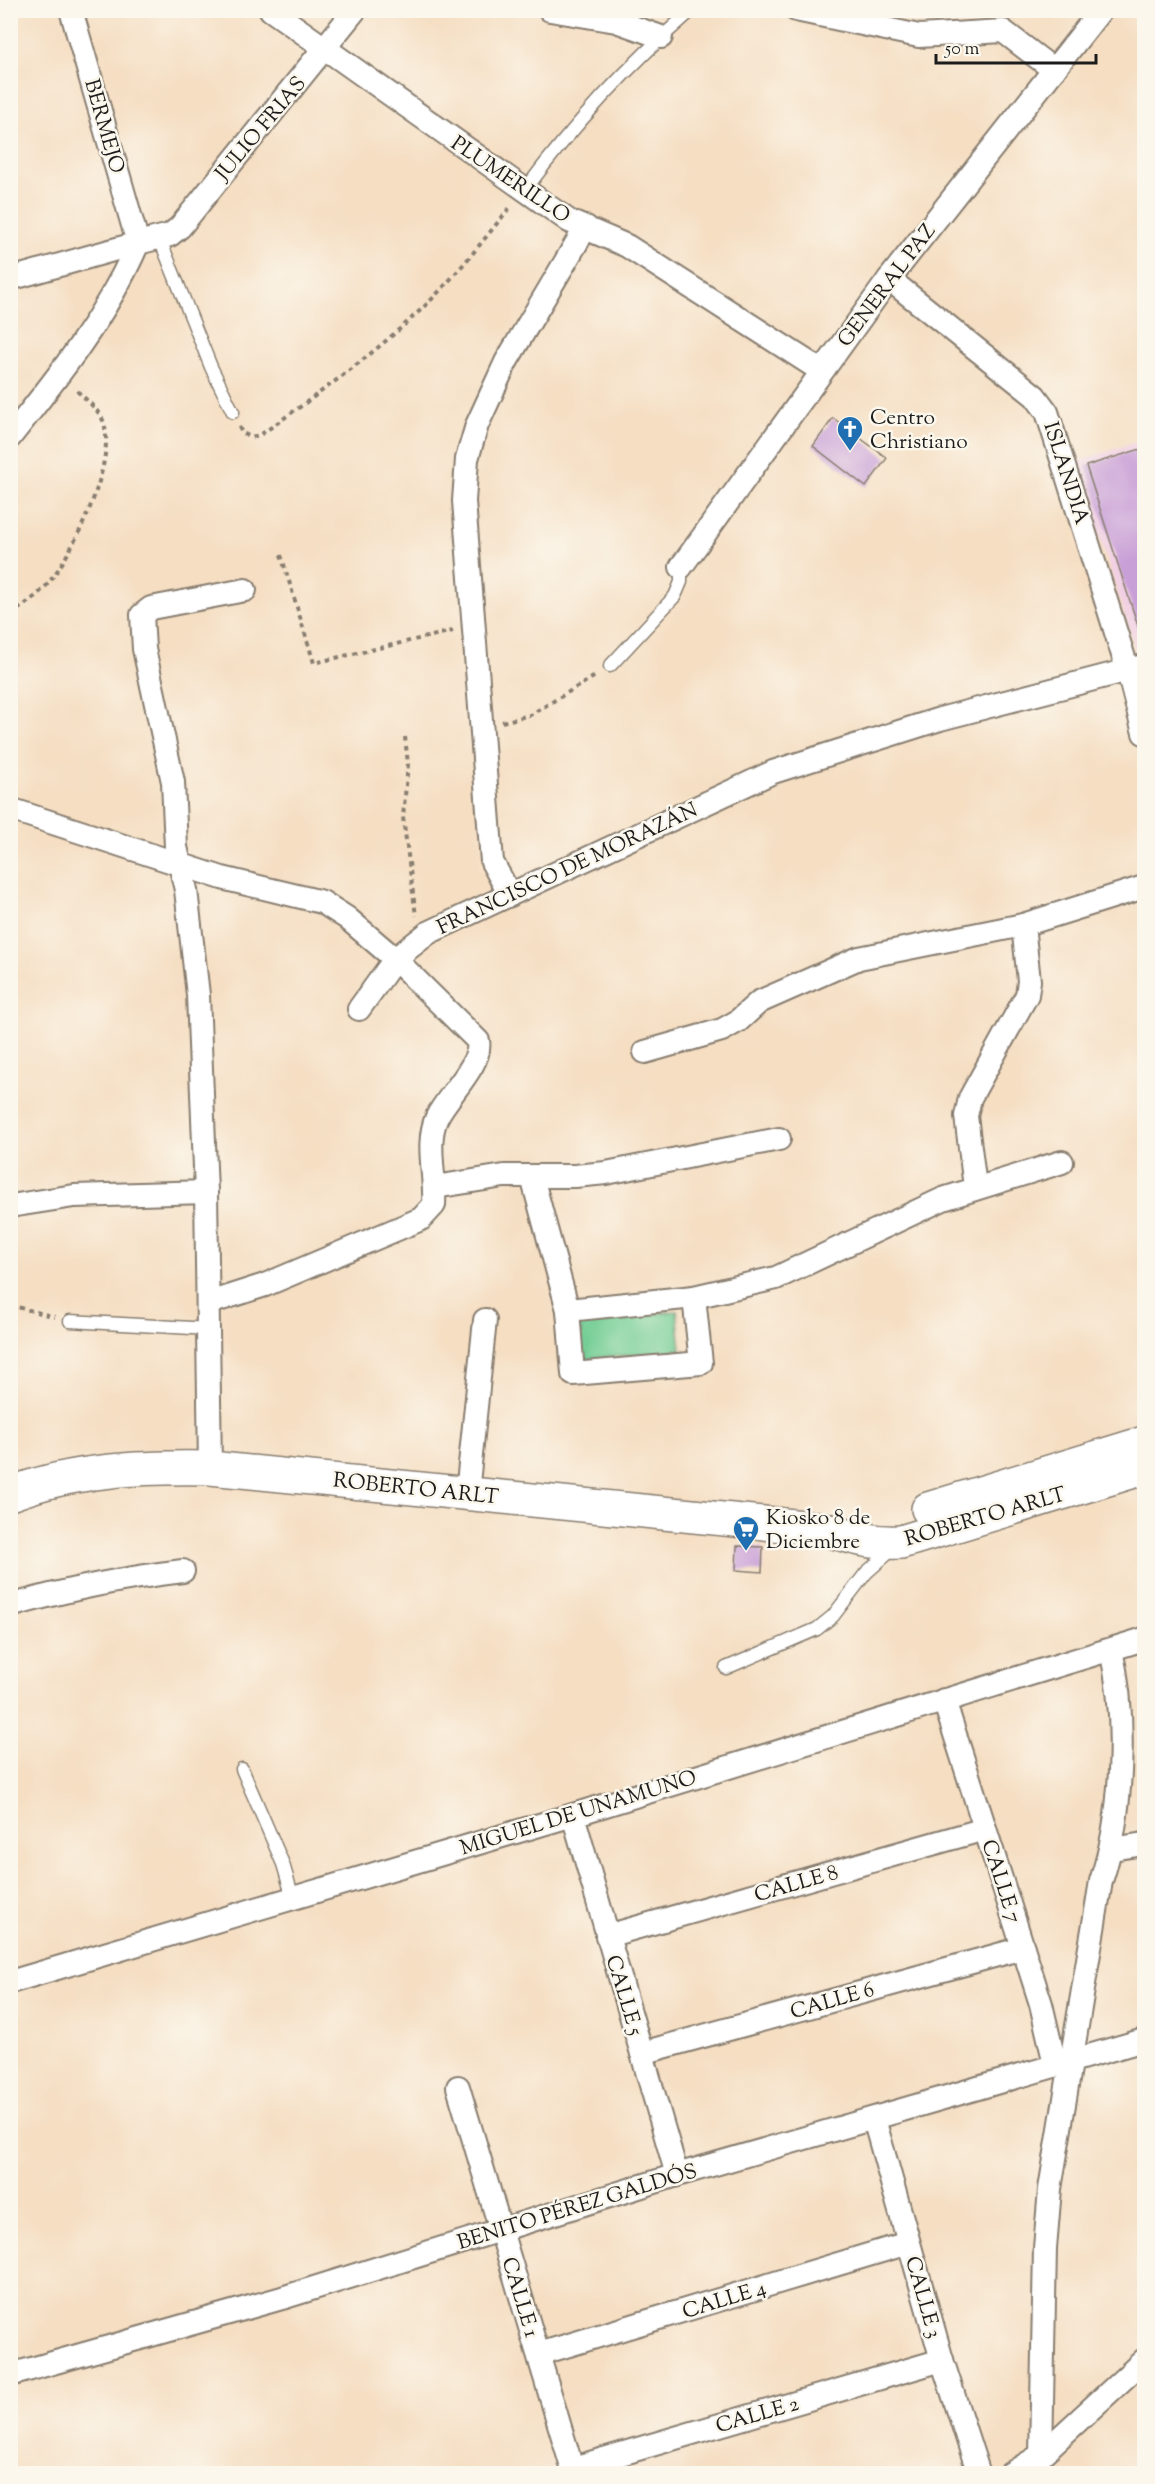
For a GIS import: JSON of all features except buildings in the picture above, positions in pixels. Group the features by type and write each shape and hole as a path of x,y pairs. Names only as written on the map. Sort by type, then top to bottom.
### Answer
{"street":[{"name":"BERMEJO","path":"71,10 148,240"},
{"name":"PLUMERILLO","path":"271,10 569,221 627,246 820,370"},
{"name":"JULIO FRIAS","path":"10,279 170,235 180,226 325,50 355,10"},
{"path":"550,10 616,21 662,37"},
{"path":"796,10 920,36 1003,31 1054,70"},
{"name":"GENERAL PAZ","path":"681,567 820,370 1101,10"},
{"path":"510,895 492,862 464,501 467,459 477,425 506,362 586,227"},
{"path":"10,437 61,374 148,240"},
{"name":"ISLANDIA","path":"889,279 1035,396 1047,412 1136,668 1144,733"},
{"path":"210,1468 206,1192 198,994 187,899 179,863 173,782 144,649 142,615 151,608 245,590"},
{"name":"FRANCISCO DE MORAZÁN","path":"358,1009 394,959 422,937 773,772 940,719 1136,668"},
{"path":"10,809 222,878 322,902 347,918 394,959 472,1033 480,1047 471,1067 441,1110 432,1132 434,1205 421,1219 265,1285 208,1303"},
{"path":"645,1052 722,1030 738,1021 759,1002 859,958 1023,925 1144,888"},
{"path":"975,1187 966,1116 975,1085 1027,995 1029,981 1023,925"},
{"path":"435,1187 504,1176 532,1177 606,1173 779,1139"},
{"path":"568,1310 694,1297 776,1278 943,1199 975,1187 1062,1162"},
{"path":"532,1177 568,1310 573,1374 701,1363 694,1297"},
{"path":"10,1206 74,1196 206,1192"},
{"path":"467,1493 485,1320"},
{"name":"ROBERTO ARLT","path":"824,1529 896,1519 1144,1443"},
{"name":"ROBERTO ARLT","path":"10,1494 31,1486 92,1473 154,1467 210,1468 824,1529 876,1543 901,1542 1144,1468"},
{"path":"10,1606 63,1590 120,1578 183,1571"},
{"name":"MIGUEL DE UNAMUNO","path":"10,1982 573,1815 1144,1640"},
{"path":"1041,2455 1047,2228 1064,2061 1080,1997 1101,1881 1112,1849 1122,1706 1111,1650"},
{"name":"CALLE 7","path":"944,1700 1023,1948 1064,2061"},
{"name":"CALLE 5","path":"573,1815 676,2175"},
{"name":"CALLE 8","path":"608,1936 985,1829"},
{"path":"1112,1849 1144,1844"},
{"name":"CALLE 6","path":"642,2053 1023,1948"},
{"name":"BENITO PÉREZ GALDÓS","path":"10,2375 282,2298 676,2175 874,2119 1064,2061 1144,2040"},
{"name":"CALLE 1","path":"458,2087 574,2471"},
{"name":"CALLE 3","path":"874,2119 942,2360 979,2474"},
{"name":"CALLE 4","path":"539,2354 908,2243"},
{"name":"CALLE 2","path":"574,2471 942,2360"},
{"path":"1010,2474 1041,2455 1144,2360"}],"lane":[{"path":"525,190 564,138 662,37 692,10"},
{"path":"148,240 233,412"},
{"path":"610,666 675,596 681,582 681,567"},
{"path":"70,1321 209,1329"},
{"path":"726,1668 817,1629 833,1616 866,1573 901,1542"},
{"path":"242,1769 283,1864 293,1898"}],"path":[{"path":"233,412 242,433 251,437 260,435 345,375 414,317 446,285 525,190"},
{"path":"10,615 46,586 66,557 99,484 104,424 98,413 61,374"},
{"path":"281,555 314,663 474,627"},
{"path":"482,727 530,715 589,681 610,666"},
{"path":"405,737 408,764 403,817 414,910 422,937"},
{"path":"10,1305 70,1321"}],"shaded area":[{"path":"1144,439 1144,653 1137,655 1076,462"}],"green space":[{"path":"677,1311 681,1350 581,1360 578,1321"}],"place":[{"name":"Centro Christiano","path":"850,452"},
{"name":"Kiosko 8 de Diciembre","path":"746,1552"}]}
